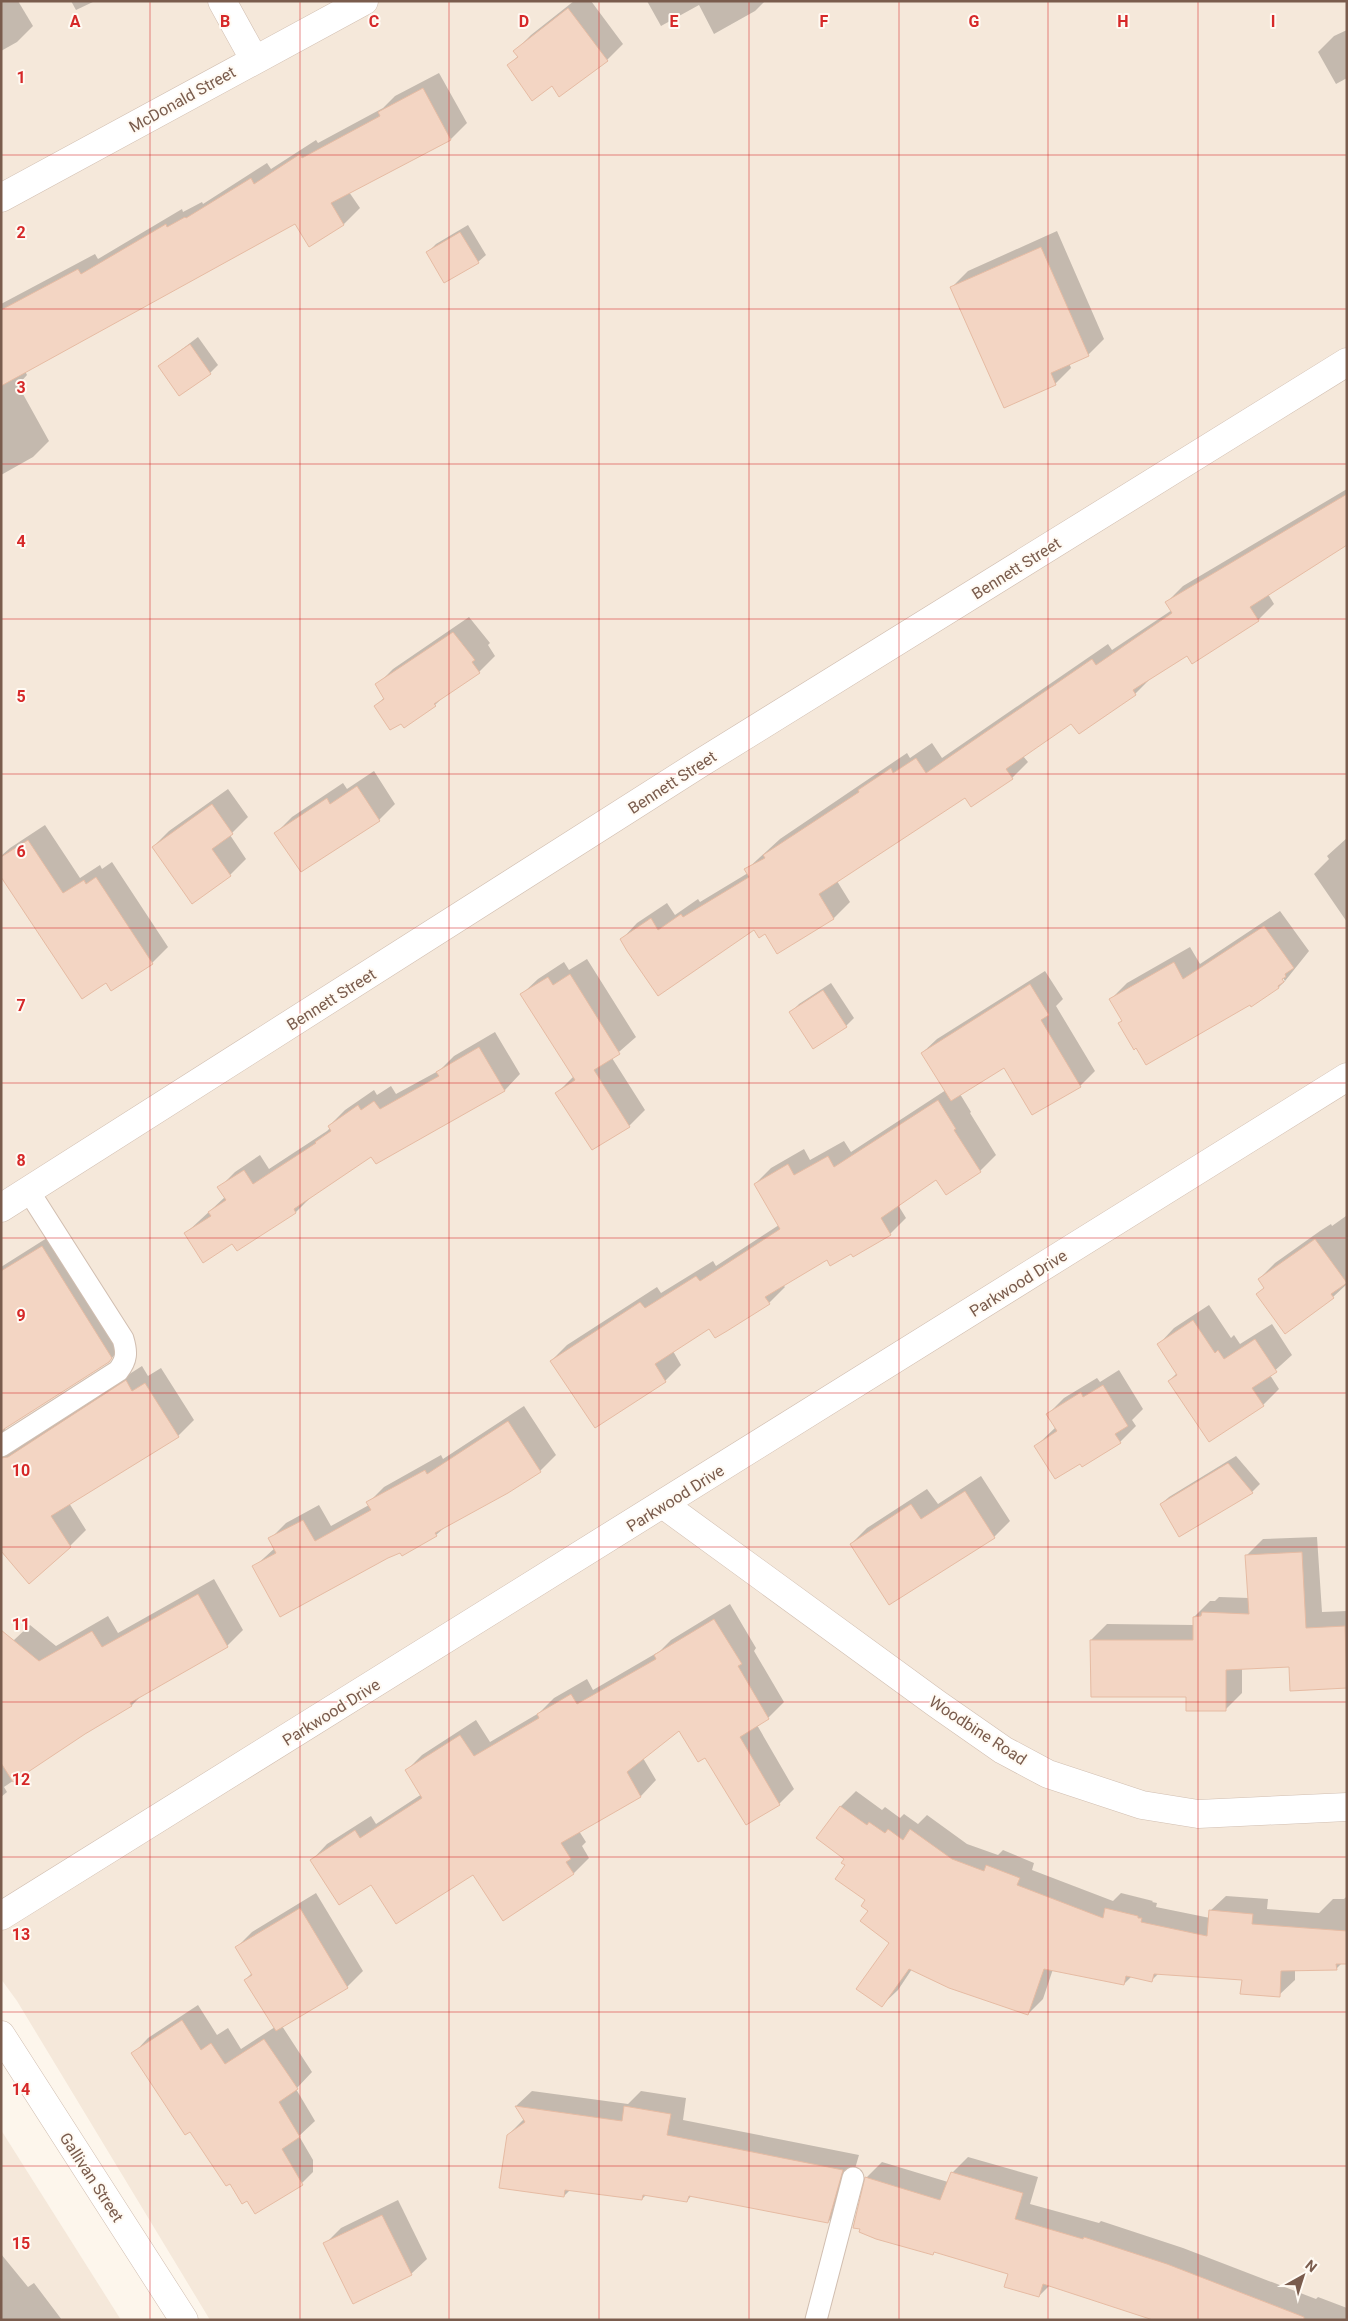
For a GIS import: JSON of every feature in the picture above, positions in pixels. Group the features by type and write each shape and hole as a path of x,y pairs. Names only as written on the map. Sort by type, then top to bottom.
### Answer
{"street":[{"path":"222,1 254,59"},
{"name":"McDonald Street","path":"1,198 364,1"},
{"name":"Bennett Street","path":"1,1208 699,764 1347,362"},
{"name":"Parkwood Drive","path":"1,1916 664,1505 1347,1077"},
{"name":"Woodbine Road","path":"664,1505 944,1710 1003,1750 1048,1774 1142,1805 1198,1814 1347,1807"},
{"name":"Gallivan Street","path":"1,2035 184,2320"}],"lane":[{"path":"1,1446 118,1371 125,1362 127,1350 123,1339 28,1190"},
{"path":"816,2320 853,2178"}],"shaded area":[{"path":"1,1 1347,1 1347,2320 210,2320 17,2001 1,1979"},
{"path":"1,2130 121,2320 1,2320"}],"building":[{"path":"568,8 608,61 559,97 552,86 532,101 507,65 518,57 513,51"},
{"path":"423,88 451,140 331,203 344,225 309,247 295,224 1,386 1,310 78,269 81,274 166,224 167,227 186,218 251,178 254,184 300,154 302,158 380,116 378,112"},
{"path":"460,232 479,263 444,283 426,252"},
{"path":"1041,247 1089,356 1051,373 1056,385 1004,408 950,287"},
{"path":"190,344 211,374 179,396 158,366"},
{"path":"1347,494 1347,545 1250,607 1259,621 1192,664 1187,656 1133,690 1136,695 1079,734 1071,724 1006,769 1013,779 971,807 965,798 819,894 834,919 777,954 765,934 759,938 754,930 658,996 627,951 620,939 651,918 658,930 681,914 683,917 749,877 744,869 765,858 763,855 859,792 858,790 891,768 893,773 916,758 926,773 1092,659 1096,665 1172,613 1165,602"},
{"path":"453,632 475,660 472,662 480,673 434,704 436,706 404,728 401,724 390,730 374,706 384,699 375,684"},
{"path":"357,786 380,821 301,872 274,833 327,798 330,804"},
{"path":"212,804 233,834 212,849 231,876 192,904 152,847"},
{"path":"28,840 63,893 84,880 86,884 96,877 153,964 111,991 106,983 82,999 1,877 1,857"},
{"path":"1264,926 1294,968 1285,974 1286,977 1282,979 1284,982 1278,986 1279,988 1251,1007 1250,1005 1146,1065 1136,1048 1134,1050 1118,1023 1122,1021 1109,999 1174,962 1183,979"},
{"path":"570,974 620,1054 594,1070 630,1127 592,1150 555,1093 575,1080 520,994 548,977 553,985"},
{"path":"1030,984 1049,1015 1041,1020 1081,1087 1032,1115 1004,1068 951,1101 921,1053"},
{"path":"823,990 847,1027 813,1049 789,1012"},
{"path":"479,1047 505,1091 376,1164 371,1157 294,1209 296,1213 237,1251 232,1244 203,1263 184,1233 211,1216 208,1212 226,1200 217,1187 244,1170 253,1184 316,1143 331,1131 328,1126 358,1105 361,1110 374,1101 380,1109 439,1076 436,1072"},
{"path":"938,1100 956,1129 954,1130 981,1172 946,1195 936,1180 881,1218 891,1235 853,1257 851,1254 830,1266 827,1260 765,1297 770,1304 727,1331 715,1338 709,1329 655,1364 666,1382 595,1428 550,1361 640,1302 645,1308 696,1276 700,1281 780,1229 754,1184 788,1164 794,1175 828,1156 834,1167"},
{"path":"1315,1239 1347,1283 1331,1294 1334,1298 1285,1334 1256,1294 1264,1288 1258,1279"},
{"path":"42,1246 112,1358 109,1362 1,1431 1,1271"},
{"path":"1193,1320 1215,1353 1218,1350 1224,1359 1255,1339 1277,1372 1252,1388 1264,1406 1209,1442 1168,1381 1177,1375 1157,1344"},
{"path":"126,1380 132,1391 145,1383 179,1437 51,1516 71,1547 29,1584 1,1551 1,1458 8,1457"},
{"path":"1103,1385 1128,1426 1115,1434 1121,1443 1082,1467 1080,1464 1055,1479 1034,1446 1057,1431 1046,1414 1081,1392 1083,1397"},
{"path":"508,1421 541,1472 508,1493 435,1533 437,1536 402,1556 400,1553 388,1558 280,1617 252,1566 276,1553 268,1538 303,1520 315,1541 371,1510 366,1502 425,1470 427,1474"},
{"path":"1228,1463 1253,1493 1179,1537 1160,1504"},
{"path":"965,1491 995,1538 889,1605 850,1544 911,1504 921,1519"},
{"path":"1302,1552 1306,1628 1345,1626 1347,1688 1290,1691 1289,1667 1226,1670 1226,1711 1186,1711 1186,1697 1091,1697 1090,1640 1193,1640 1193,1617 1201,1616 1202,1612 1249,1614 1245,1555"},
{"path":"198,1594 228,1647 130,1703 132,1706 85,1734 13,1782 1,1763 1,1630 39,1661 92,1631 102,1647"},
{"path":"714,1619 742,1664 738,1666 769,1719 740,1737 780,1805 746,1825 705,1758 698,1762 679,1731 627,1772 641,1797 561,1843 571,1859 566,1862 574,1874 503,1921 473,1875 396,1924 371,1885 339,1905 310,1860 355,1830 360,1838 422,1798 405,1770 460,1735 474,1756 539,1718 537,1714 571,1694 577,1704 656,1659 654,1655"},
{"path":"840,1806 867,1825 869,1822 885,1833 888,1829 903,1840 910,1829 952,1859 984,1871 986,1865 1020,1878 1017,1885 1103,1918 1105,1908 1138,1916 1138,1918 1142,1918 1141,1922 1207,1936 1209,1910 1253,1914 1252,1924 1347,1931 1347,1964 1336,1964 1337,1970 1281,1971 1280,1997 1240,1994 1242,1980 1154,1974 1152,1982 1126,1976 1124,1985 1044,1969 1028,2015 949,1988 909,1969 882,2007 856,1989 889,1943 860,1921 868,1911 861,1906 865,1900 835,1879 845,1865 841,1863 844,1859 816,1838"},
{"path":"300,1908 348,1988 276,2031 244,1980 252,1975 235,1947"},
{"path":"182,2020 201,2050 211,2043 225,2064 264,2039 298,2089 279,2102 300,2137 282,2149 303,2185 255,2214 247,2201 242,2204 230,2184 226,2186 190,2132 185,2135 131,2053"},
{"path":"515,2106 622,2121 624,2106 671,2114 667,2135 843,2170 828,2223 689,2196 687,2202 643,2195 642,2200 565,2190 564,2197 499,2188 507,2135 525,2122"},
{"path":"951,2172 1023,2193 1015,2219 1083,2239 1084,2237 1167,2264 1304,2317 1304,2320 1153,2320 1043,2284 1039,2297 1004,2287 1008,2274 934,2252 933,2255 876,2239 859,2232 860,2229 853,2228 865,2177 940,2200"},
{"path":"382,2215 412,2275 353,2304 323,2243"}]}
